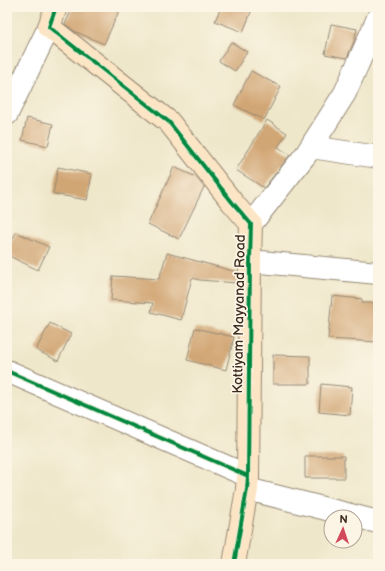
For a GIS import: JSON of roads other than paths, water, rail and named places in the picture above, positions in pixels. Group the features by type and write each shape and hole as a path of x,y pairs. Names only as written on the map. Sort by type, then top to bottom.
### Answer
{"street":[{"path":"7,114 52,17"},
{"name":"Kottiyam Mayyanad Road","path":"52,17 169,122 251,224 247,482 234,564"},
{"path":"251,224 311,147 345,93 378,18"},
{"path":"311,147 378,158"},
{"path":"250,261 378,272"},
{"path":"7,371 247,482 378,522"}]}
